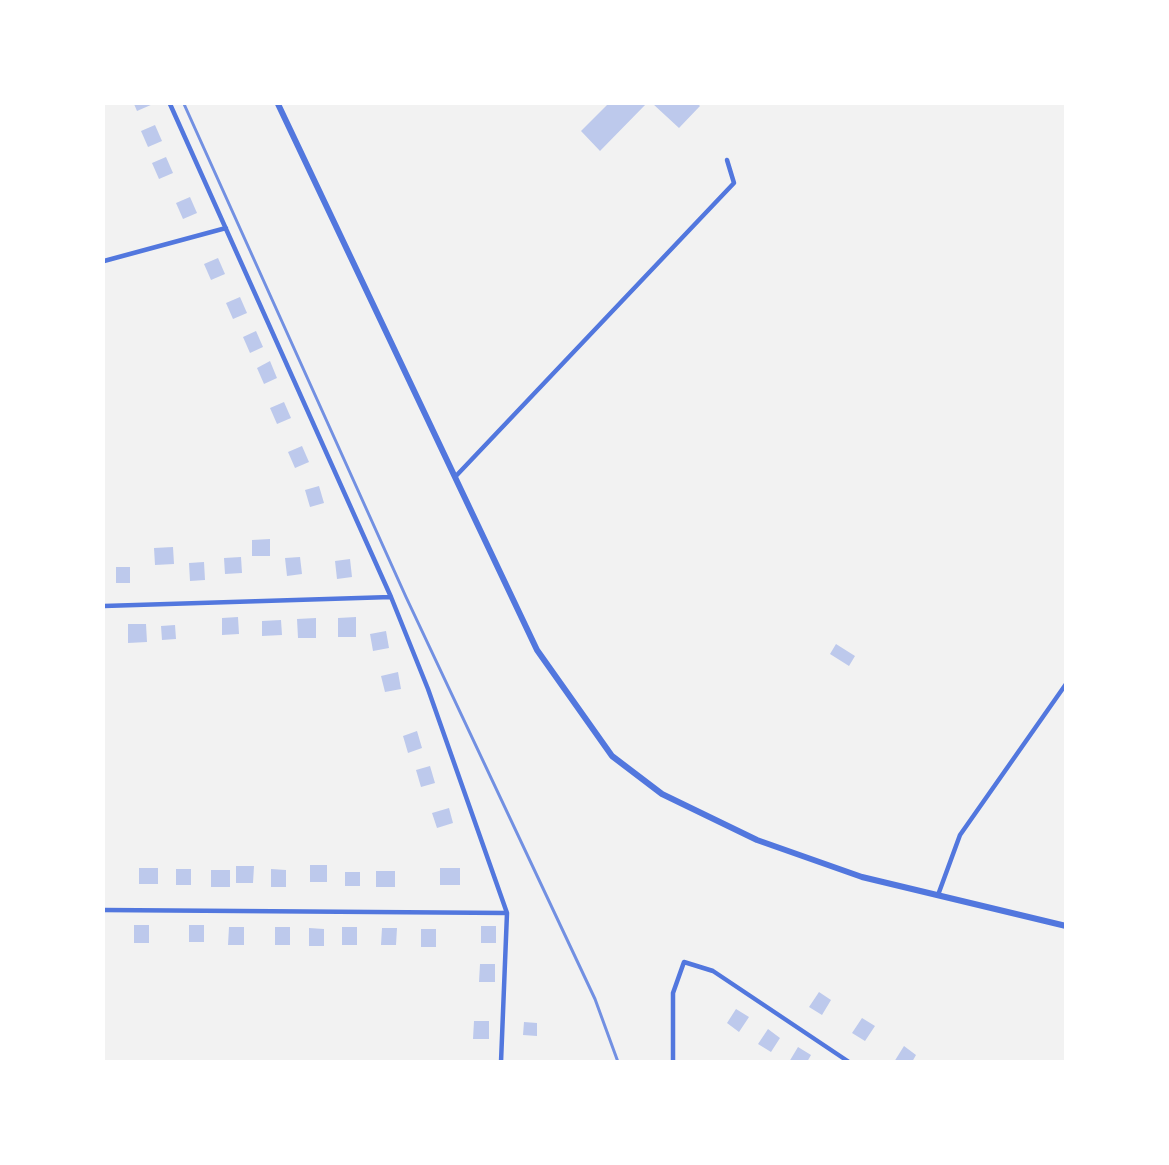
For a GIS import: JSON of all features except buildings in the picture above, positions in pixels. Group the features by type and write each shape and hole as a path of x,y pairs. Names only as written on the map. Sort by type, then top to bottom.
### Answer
{"street":[{"path":"170,104 391,597 428,689 507,913 501,1062"},
{"path":"278,104 537,650 612,756 662,794 757,840 862,877 1065,926"},
{"path":"455,477 734,183 728,160"},
{"path":"104,261 226,228"},
{"path":"104,606 391,597"},
{"path":"938,895 960,835 1065,684"},
{"path":"104,910 507,913"},
{"path":"673,1062 673,993 684,962 713,971 849,1062"}],"railway":[{"path":"184,104 406,597 595,999 618,1062"}]}
